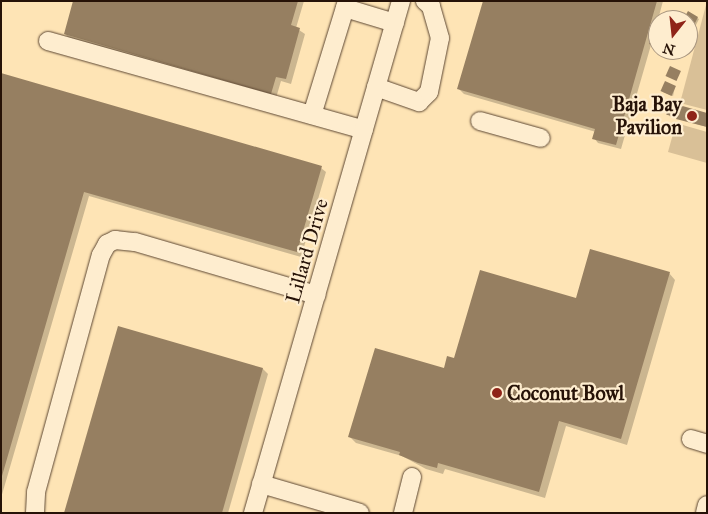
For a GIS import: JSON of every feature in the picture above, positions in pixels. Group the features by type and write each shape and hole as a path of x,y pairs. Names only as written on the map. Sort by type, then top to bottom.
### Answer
{"street":[{"name":"Lillard Drive","path":"253,513 401,1"},
{"path":"376,87 419,102 429,92 440,38 431,6 425,1"},
{"path":"312,115 346,5 395,23"},
{"path":"48,41 364,130"},
{"path":"480,121 541,138"},
{"path":"35,513 36,492 101,255 107,244 116,240 136,242 316,295"},
{"path":"403,513 412,477"},
{"path":"261,484 327,508 360,513"},
{"path":"705,513 707,505"}],"shaded area":[{"path":"707,5 707,110 680,103 691,60 698,60 698,35"},
{"path":"676,123 707,132 707,163 668,152"}],"building":[{"path":"73,1 298,1 291,25 300,28 286,79 276,77 271,94 64,34"},
{"path":"483,1 657,1 654,10 648,10 648,33 616,145 592,139 595,129 457,89"},
{"path":"670,66 681,71 676,81 666,76"},
{"path":"1,73 322,166 297,252 84,192 2,476"},
{"path":"665,81 676,86 671,96 661,91"},
{"path":"669,104 677,106 674,117 666,115"},
{"name":"Baja Bay Pavilion","path":"679,105 707,113 707,127 676,119"},
{"name":"Coconut Bowl","path":"590,249 670,272 621,439 559,421 539,492 438,463 437,468 418,463 399,455 400,452 348,437 375,348 444,368 447,356 454,358 480,270 576,298"},
{"path":"118,326 263,368 222,513 64,513"}],"place":[{"name":"Baja Bay Pavilion","path":"692,116"},
{"name":"Coconut Bowl","path":"497,393"}]}
